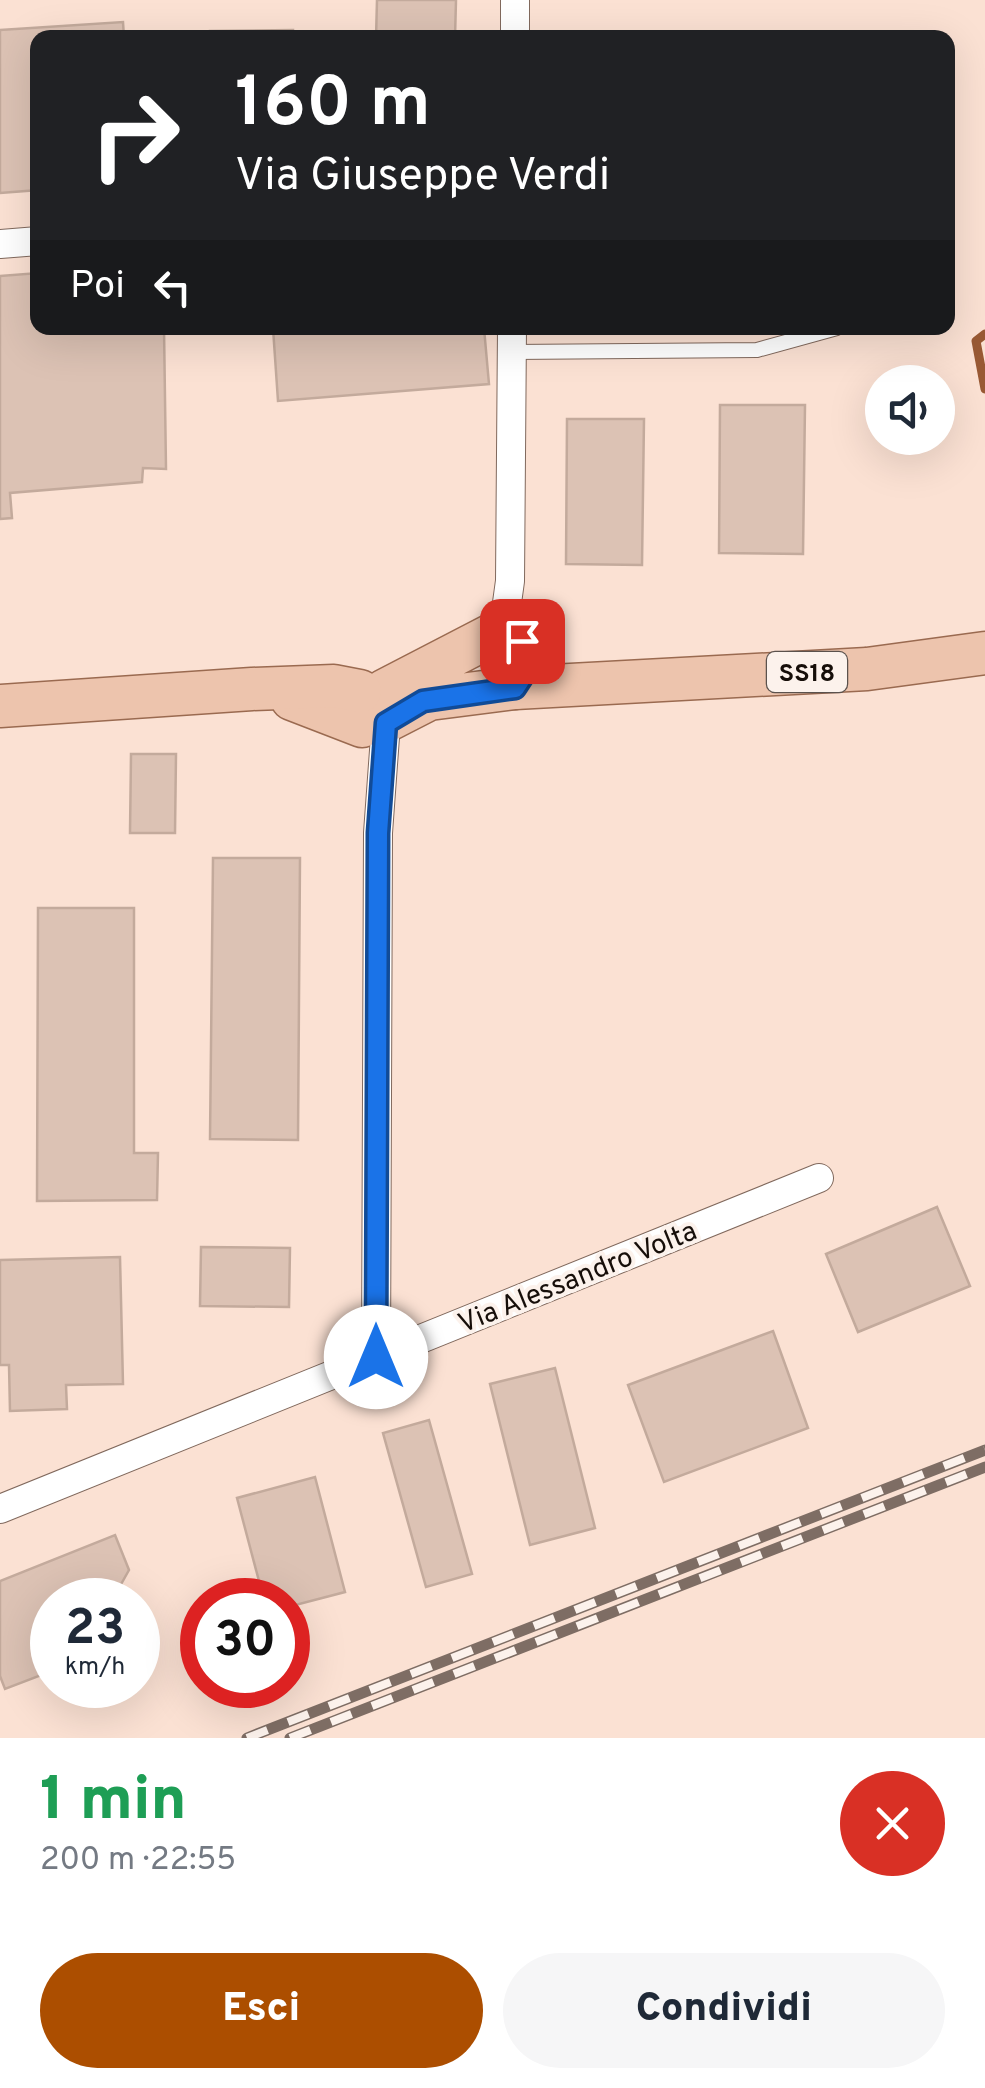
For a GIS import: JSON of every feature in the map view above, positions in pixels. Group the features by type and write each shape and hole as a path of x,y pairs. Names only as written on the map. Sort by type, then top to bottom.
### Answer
{"main road":[{"name":"SS18","path":"375,713 481,639 516,658 628,678 868,670 985,653"},
{"name":"SS18","path":"0,706 334,686 375,713 428,699 516,658"}],"street":[{"path":"515,0 515,30"},
{"path":"0,244 30,242"},
{"path":"512,340 510,581 516,658"},
{"path":"375,713 379,780 376,1357"},
{"name":"Via Alessandro Volta","path":"0,1509 820,1178"}],"lane":[{"path":"512,340 757,350 812,335"}],"building":[{"path":"377,0 456,0 455,30 376,30"},
{"path":"123,22 124,30 30,30 30,191 0,193 0,30"},
{"path":"30,274 30,335 164,335 166,469 143,468 142,482 10,493 12,518 0,519 0,276"},
{"path":"273,335 485,335 489,384 278,401"},
{"path":"720,405 805,405 803,554 719,553"},
{"path":"567,419 644,419 642,565 566,564"},
{"path":"131,754 176,754 175,833 130,833"},
{"path":"213,858 300,858 298,1140 210,1139"},
{"path":"38,908 134,908 134,1153 158,1153 157,1200 37,1201"},
{"path":"937,1207 970,1286 858,1332 826,1254"},
{"path":"201,1247 290,1248 289,1307 200,1306"},
{"path":"120,1257 123,1384 66,1385 67,1409 10,1411 9,1365 0,1365 0,1260"},
{"path":"773,1331 808,1428 664,1482 628,1385"},
{"path":"555,1368 595,1528 530,1545 490,1384"},
{"path":"429,1420 472,1574 426,1587 383,1433"},
{"path":"315,1477 345,1592 310,1601 310,1578 258,1578 237,1498"},
{"path":"115,1535 129,1570 124,1578 30,1578 30,1679 5,1689 0,1676 0,1581"}],"waterway":[{"path":"985,334 976,341 985,389"}],"railway":[{"path":"247,1738 985,1450"},
{"path":"290,1738 985,1467"}],"route":[{"path":"376,1357 378,833 386,723 423,701 515,688 532,662 528,646 522,641"}]}
